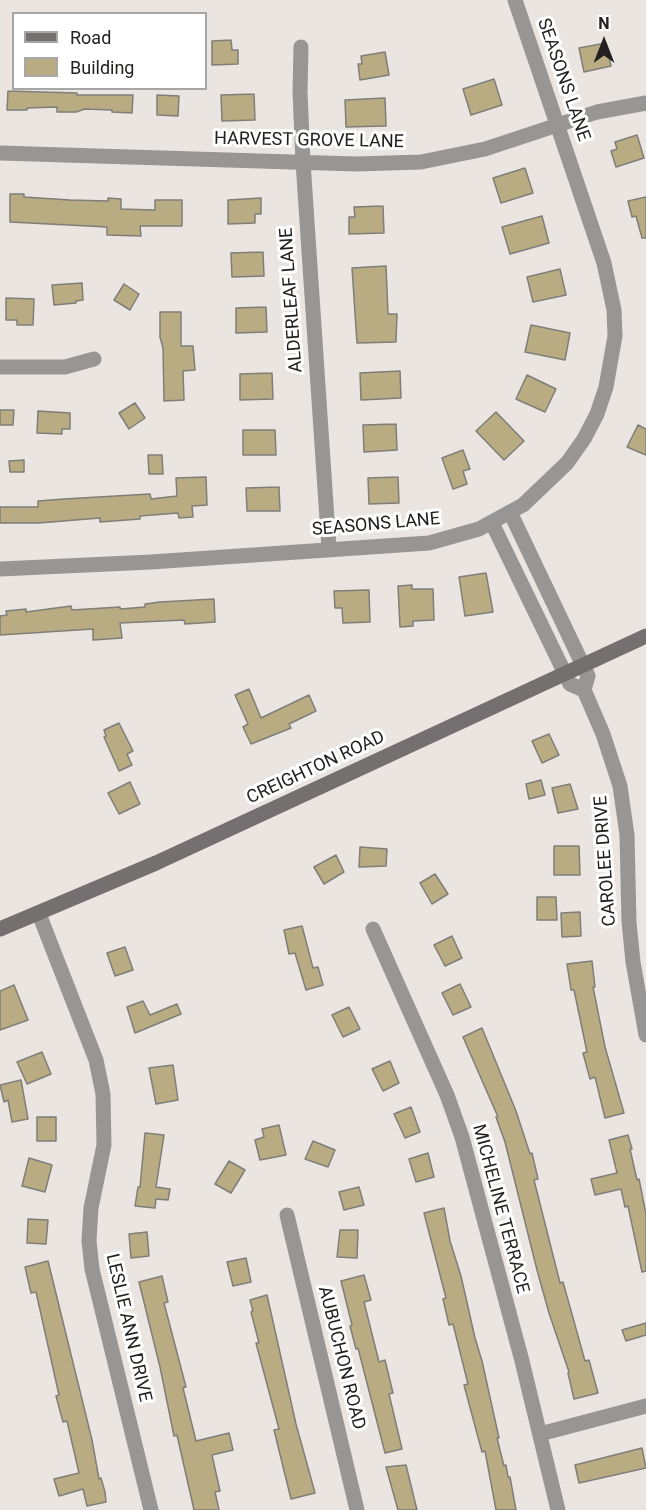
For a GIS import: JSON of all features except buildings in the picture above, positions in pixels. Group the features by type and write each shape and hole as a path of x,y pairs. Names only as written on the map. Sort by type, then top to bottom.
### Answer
{"main road":[{"name":"CREIGHTON ROAD","path":"0,929 156,863 646,636"}],"street":[{"name":"SEASONS LANE","path":"0,569 429,543 492,523 523,505 567,463 584,439 597,414 606,387 615,336 610,287 558,125 514,0"},
{"name":"ALDERLEAF LANE","path":"301,48 303,162 329,549"},
{"name":"HARVEST GROVE LANE","path":"0,153 357,164 421,162 485,149 597,112 646,103"},
{"path":"0,367 65,367 94,359"},
{"path":"510,512 583,666"},
{"path":"492,523 566,674"},
{"name":"CAROLEE DRIVE","path":"583,666 588,676 584,690 611,755 624,807 631,942 644,1011 646,1035"},
{"name":"CAROLEE DRIVE","path":"566,674 570,684 584,690"},
{"name":"LESLIE ANN DRIVE","path":"39,914 96,1060 103,1094 104,1145 91,1208 89,1241 92,1269 151,1510"},
{"name":"MICHELINE TERRACE","path":"373,929 437,1073 462,1137 558,1510"},
{"name":"AUBUCHON ROAD","path":"287,1215 357,1510"},
{"path":"540,1434 646,1406"}]}
